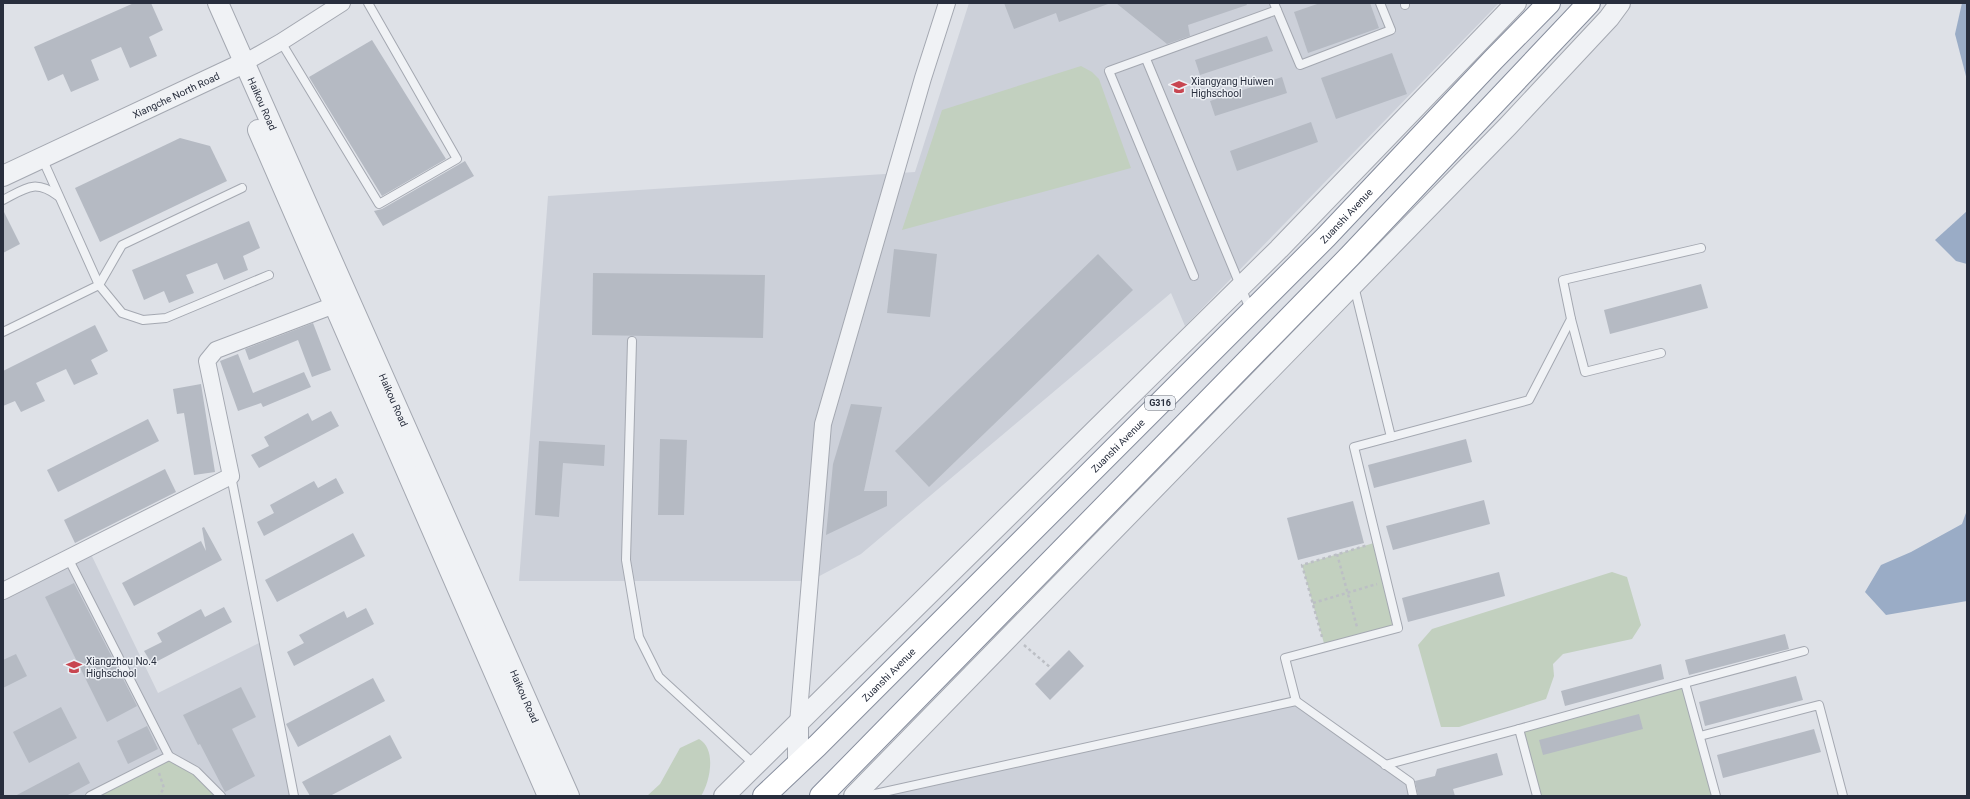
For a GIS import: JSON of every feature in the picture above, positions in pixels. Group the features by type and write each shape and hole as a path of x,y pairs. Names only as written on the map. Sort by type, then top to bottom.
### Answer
{"highway":[{"name":"Zuanshi Avenue","path":"764,796 798,764 1326,237 1493,60 1549,3"},
{"path":"821,796 1350,256 1589,3"}],"street":[{"name":"Haikou Road","path":"203,3 238,66 342,302 570,796"},
{"name":"Haikou Road","path":"218,3 238,66"},
{"name":"Xiangche North Road","path":"3,176 238,66 281,42 342,3"},
{"path":"798,764 798,724 823,424 922,78 947,3"},
{"path":"724,796 1242,286 1516,3"},
{"path":"854,796 1513,120 1609,18 1620,3"},
{"name":"Haikou Road","path":"342,302 548,796"},
{"path":"3,591 231,476 207,361 216,350 342,302"}],"lane":[{"path":"281,42 379,204 457,159 368,3"},
{"path":"1194,276 1109,71 1146,59 1276,6 1300,65 1390,30 1380,3"},
{"path":"1146,59 1242,286 1251,312"},
{"path":"42,158 99,285 122,313 143,320 166,318 269,275"},
{"path":"3,200 30,186 49,189 59,196"},
{"path":"3,332 99,285 122,245 242,188"},
{"path":"1661,353 1585,372 1571,319 1563,280 1701,248"},
{"path":"1354,284 1390,437"},
{"path":"1414,796 1410,782 1296,702 1285,658 1398,628 1354,446 1529,400 1571,319"},
{"path":"632,342 626,560 639,637 659,677 756,766"},
{"path":"231,476 294,796"},
{"path":"68,558 169,756 196,771 221,796"},
{"path":"1385,764 1804,652"},
{"path":"1685,683 1716,796"},
{"path":"866,796 1296,702"},
{"path":"1700,736 1819,705 1843,796"},
{"path":"1519,729 1537,796"},
{"path":"90,796 169,756"}],"path":[{"path":"1325,647 1302,565 1377,542"},
{"path":"1337,554 1360,638"},
{"path":"1313,603 1347,592 1387,582"},
{"path":"1012,634 1051,668"},
{"path":"155,763 164,788 159,796"}],"shaded area":[{"path":"969,3 1499,3 1185,326 1171,293 861,554 810,581 519,581 548,196 915,172"},
{"name":"Xiangzhou No.4 Highschool","path":"88,548 158,693 263,641 294,796 3,796 3,591"},
{"path":"1296,701 1410,782 1413,796 866,796"}],"green space":[{"path":"1081,66 1092,72 1099,79 1131,168 902,230 942,110"},
{"path":"1377,542 1398,628 1325,647 1302,565"},
{"path":"1612,572 1627,577 1641,625 1632,639 1563,654 1553,664 1554,676 1546,699 1459,727 1441,727 1418,645 1432,629"},
{"path":"1685,683 1716,796 1537,796 1519,729"},
{"path":"699,739 705,744 710,758 707,783 701,796 647,796 660,784 680,748"},
{"path":"169,756 196,771 221,796 90,796"}],"water":[{"path":"1962,3 1967,3 1967,80 1955,34"},
{"path":"1967,211 1967,264 1956,261 1935,240"},
{"path":"1967,510 1967,601 1886,615 1865,592 1881,565 1911,552 1962,524"}],"building":[{"path":"134,3 151,3 163,30 149,37 157,56 130,68 121,47 91,60 99,80 71,92 63,74 48,81 34,47"},
{"path":"1004,3 1108,4 1059,22 1056,13 1014,29"},
{"path":"1116,3 1246,3 1247,5 1188,25 1190,36 1167,44"},
{"path":"1320,3 1370,3 1379,28 1308,53 1294,12"},
{"path":"1267,36 1273,51 1200,75 1195,60"},
{"path":"372,40 446,159 382,196 309,77"},
{"path":"1392,53 1407,94 1336,119 1321,78"},
{"path":"1282,77 1287,93 1215,116 1210,101"},
{"path":"1311,122 1318,142 1237,171 1230,151"},
{"path":"180,138 210,146 227,181 100,242 75,188"},
{"path":"465,161 474,176 383,226 374,211 382,209"},
{"path":"3,210 20,244 3,253"},
{"path":"249,221 260,248 243,256 248,270 224,280 217,263 186,275 194,293 169,303 164,291 144,300 132,270"},
{"path":"894,249 937,254 930,317 887,313"},
{"path":"1098,254 1133,290 929,487 895,451"},
{"path":"593,273 765,275 763,338 592,335"},
{"path":"1701,284 1708,308 1610,334 1604,310"},
{"path":"313,323 331,370 312,377 298,340 249,360 245,349"},
{"path":"95,325 108,351 91,360 98,374 74,385 66,369 36,383 45,401 21,412 15,401 3,406 3,371"},
{"path":"238,354 253,393 304,372 311,387 263,407 261,403 238,411 220,361"},
{"path":"201,384 215,472 194,475 184,413 177,414 173,389"},
{"path":"851,404 882,407 864,491 887,491 887,506 826,535 833,464"},
{"path":"331,411 339,426 259,468 251,455 269,446 264,437 308,413 312,421"},
{"path":"148,419 159,441 58,492 47,470"},
{"path":"660,439 687,440 684,515 658,515"},
{"path":"1466,439 1472,462 1374,488 1368,465"},
{"path":"539,441 605,445 604,466 563,463 559,517 535,515"},
{"path":"165,469 176,492 75,543 64,520"},
{"path":"336,478 344,493 264,536 257,522 274,513 270,505 314,481 318,488"},
{"path":"1484,500 1490,524 1393,550 1386,526"},
{"path":"1353,501 1364,543 1298,560 1287,518"},
{"path":"204,527 222,560 134,606 122,583 201,541 206,551 202,528"},
{"path":"353,533 365,556 277,602 265,580"},
{"path":"1499,572 1505,596 1408,622 1402,598"},
{"path":"74,583 137,706 107,722 45,597"},
{"path":"224,607 232,622 152,664 144,651 162,642 157,633 201,609 205,617"},
{"path":"366,608 374,624 294,666 287,652 304,643 299,635 344,611 347,618"},
{"path":"1785,634 1789,649 1689,675 1685,660"},
{"path":"1069,650 1084,666 1050,700 1035,684"},
{"path":"16,654 27,676 3,688 3,660"},
{"path":"1661,664 1664,679 1565,706 1561,691"},
{"path":"1796,676 1803,700 1705,726 1699,702"},
{"path":"373,678 385,701 298,747 286,724"},
{"path":"241,687 256,717 232,729 255,776 225,792 183,715"},
{"path":"61,707 77,738 29,763 13,732"},
{"path":"1639,714 1643,729 1543,755 1539,740"},
{"path":"147,726 158,749 128,764 117,741"},
{"path":"1814,729 1821,752 1723,778 1717,755"},
{"path":"390,735 402,758 330,796 310,796 302,782"},
{"path":"1497,753 1503,775 1453,789 1455,796 1418,796 1415,781 1435,776 1437,769"},
{"path":"79,762 90,783 66,796 15,796"}],"place":[{"name":"Xiangyang Huiwen Highschool","path":"1179,87"},
{"name":"Xiangzhou No.4 Highschool","path":"74,667"}]}
